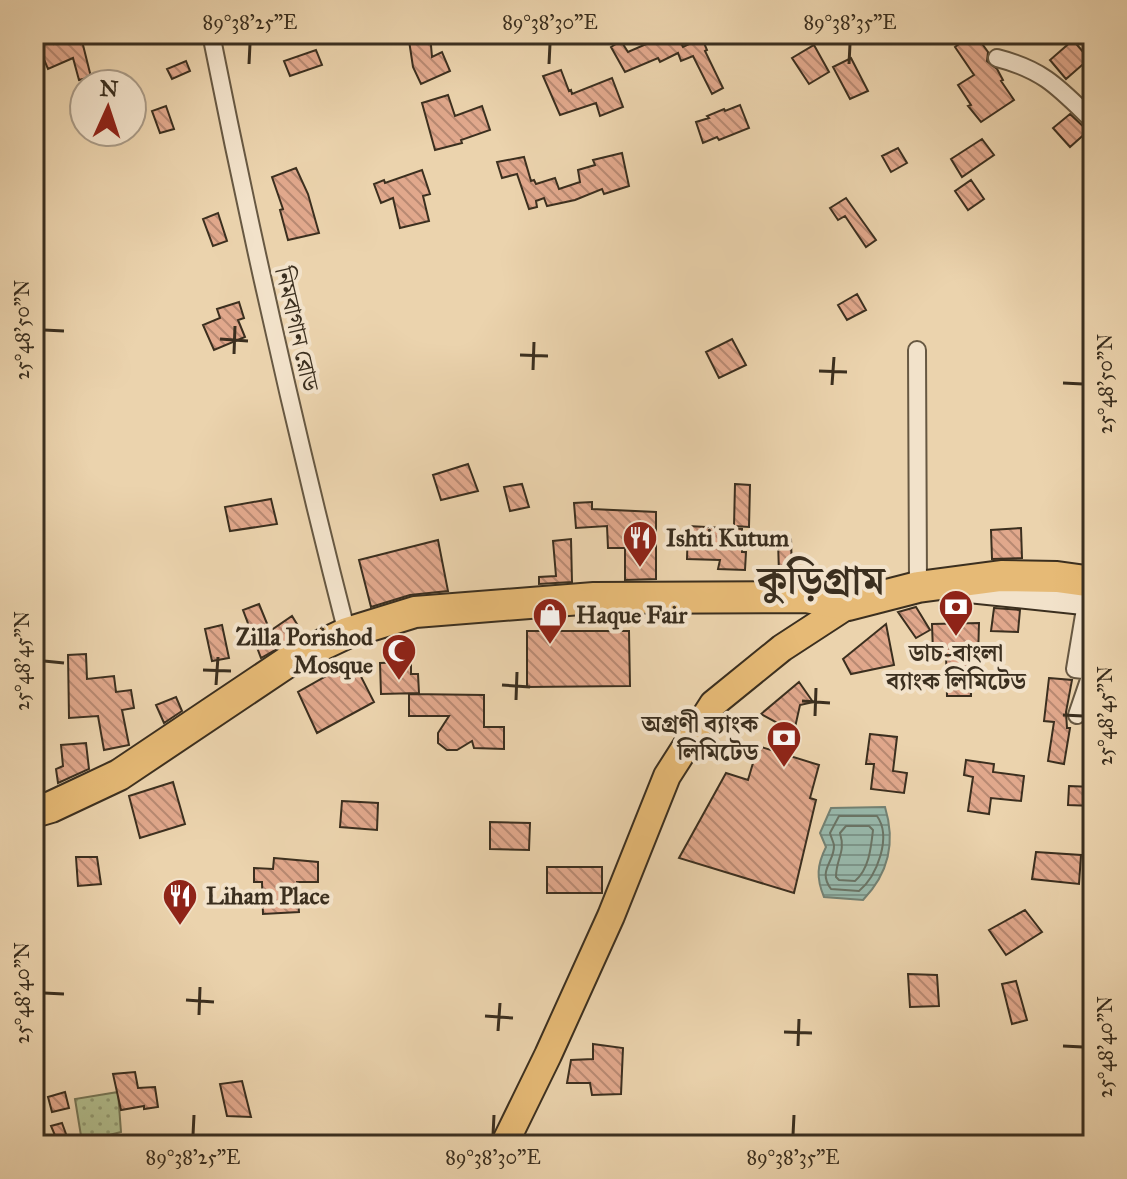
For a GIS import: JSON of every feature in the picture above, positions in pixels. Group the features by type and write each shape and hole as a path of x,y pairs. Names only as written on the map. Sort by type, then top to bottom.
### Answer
{"highway":[{"path":"34,812 119,775 292,659 347,633 415,612 594,598 806,597 848,605 918,587 1001,576 1057,577 1091,596"}],"main road":[{"path":"504,1145 611,916 667,776 705,716 713,704 782,648 848,605"}],"street":[{"name":"নিমবাগান রোড","path":"211,34 245,205 294,423 347,633"},
{"path":"997,58 1021,64 1049,78 1093,121"},
{"path":"917,350 918,587"},
{"path":"1077,715 1092,671 1075,669 1091,596"}],"green space":[{"path":"118,1092 121,1132 82,1142 75,1099"}],"water":[{"path":"885,807 890,845 884,868 872,890 863,900 824,897 819,872 826,847 820,833 831,808"}],"building":[{"path":"408,34 430,34 432,57 442,52 450,71 421,84 413,67"},
{"path":"647,34 677,34 683,47 702,38 723,88 712,94 693,56 681,61 678,53 625,72 611,47 621,41 628,52 651,42"},
{"path":"972,34 988,52 987,61 997,69 1014,100 981,122 968,106 971,105 958,85 974,75 955,47"},
{"path":"51,37 54,44 81,37 89,68 76,68 73,58 48,69 37,43"},
{"path":"1073,40 1089,59 1066,79 1050,60"},
{"path":"814,45 829,72 809,84 792,58"},
{"path":"316,50 322,65 290,76 284,61"},
{"path":"851,58 868,91 850,99 833,67"},
{"path":"186,61 190,71 172,79 167,69"},
{"path":"561,70 572,94 612,78 623,107 600,116 596,103 560,115 543,76"},
{"path":"448,95 455,116 482,106 490,130 461,140 462,143 435,150 422,103"},
{"path":"740,105 749,128 703,143 696,122"},
{"path":"166,106 174,129 160,133 152,111"},
{"path":"1070,114 1088,131 1070,147 1053,128"},
{"path":"982,139 994,155 962,177 951,159"},
{"path":"898,148 907,163 891,172 882,156"},
{"path":"622,153 629,186 604,194 602,189 575,200 547,206 544,198 536,201 537,207 529,209 517,174 502,178 497,162 524,157 531,181 534,180 536,184 555,178 559,189 580,182 578,170 595,165 593,160"},
{"path":"296,168 308,194 319,233 288,240 280,210 283,209 272,177"},
{"path":"422,170 430,194 423,196 429,221 400,228 393,198 381,203 374,184"},
{"path":"971,180 984,199 968,210 955,191"},
{"path":"846,198 876,240 866,247 845,216 838,220 830,208"},
{"path":"218,213 227,241 213,246 203,219"},
{"path":"857,294 866,310 847,320 838,305"},
{"path":"239,302 244,318 238,320 245,337 214,350 203,325 220,318 217,309"},
{"path":"732,339 746,365 719,378 706,352"},
{"path":"468,464 478,491 441,500 433,475"},
{"path":"522,484 529,507 510,511 504,487"},
{"path":"735,484 750,485 749,527 734,526"},
{"path":"271,499 277,524 230,531 225,507"},
{"path":"592,502 592,509 656,512 656,579 625,580 625,548 608,548 607,526 576,528 574,503"},
{"path":"688,526 742,529 745,570 718,569 720,560 687,559"},
{"path":"1021,528 1022,558 992,559 991,530"},
{"path":"571,539 572,582 539,584 539,577 556,576 553,541"},
{"path":"791,539 792,574 779,574 778,540"},
{"path":"438,540 448,591 410,595 371,607 359,560"},
{"path":"259,604 270,631 292,616 303,634 261,658 243,610"},
{"path":"916,607 930,630 916,638 898,612"},
{"path":"994,608 1020,610 1018,632 991,631"},
{"path":"979,623 978,659 971,657 971,696 947,696 946,652 933,652 932,624"},
{"path":"886,624 894,665 851,674 843,659"},
{"path":"222,625 229,658 212,661 205,629"},
{"path":"527,631 629,631 630,686 527,687"},
{"path":"86,654 87,679 114,676 116,692 131,690 134,708 122,710 129,745 104,750 98,716 69,718 68,655"},
{"path":"353,661 374,702 317,733 298,692"},
{"name":"Zilla Porishod Mosque","path":"411,662 411,674 418,674 419,693 381,694 380,663"},
{"path":"1049,678 1072,680 1066,712 1067,728 1070,728 1064,764 1048,761 1054,722 1044,721"},
{"path":"799,682 813,702 800,705 794,732 761,714"},
{"path":"409,694 484,695 484,727 504,727 504,749 474,748 472,741 457,750 447,750 438,743 438,733 449,716 409,716"},
{"path":"176,697 182,711 164,723 156,705"},
{"path":"870,734 897,737 893,771 907,773 904,793 871,789 874,764 866,764"},
{"path":"86,743 89,769 58,783 56,769 63,766 61,745"},
{"path":"758,746 819,765 810,798 816,800 794,893 679,858 726,773 748,780"},
{"path":"966,760 994,764 993,772 1024,776 1021,801 991,798 989,814 968,811 973,777 964,775"},
{"path":"173,782 185,824 140,838 129,796"},
{"path":"1069,786 1093,787 1093,806 1068,805"},
{"path":"342,801 378,803 377,830 340,827"},
{"path":"490,822 530,823 529,850 490,849"},
{"path":"1036,852 1081,855 1079,884 1032,879"},
{"path":"76,857 97,857 101,884 78,886"},
{"path":"274,858 318,862 318,882 297,882 299,912 263,914 262,882 254,882 254,868 273,869"},
{"path":"547,867 602,867 602,893 547,893"},
{"path":"1025,910 1042,932 1006,955 989,930"},
{"path":"908,974 937,975 939,1006 910,1007"},
{"path":"1016,981 1027,1020 1012,1024 1002,984"},
{"path":"593,1044 623,1048 621,1094 592,1095 590,1083 567,1083 571,1060 593,1059"},
{"path":"135,1072 138,1088 155,1087 158,1107 121,1110 113,1074"},
{"path":"242,1081 251,1117 227,1116 220,1084"},
{"path":"65,1092 69,1108 52,1112 48,1097"},
{"path":"62,1123 70,1145 59,1145 51,1126"}],"place":[{"name":"Ishti Kutum","path":"640,569"},
{"name":"ডাচ-বাংলা ব্যাংক লিমিটেড","path":"956,638"},
{"name":"Haque Fair","path":"550,646"},
{"name":"Zilla Porishod Mosque","path":"399,682"},
{"name":"অগ্রণী ব্যাংক লিমিটেড","path":"784,769"},
{"name":"Liham Place","path":"180,927"}],"district":[{"name":"কুড়িগ্রাম","path":"821,580"}]}
